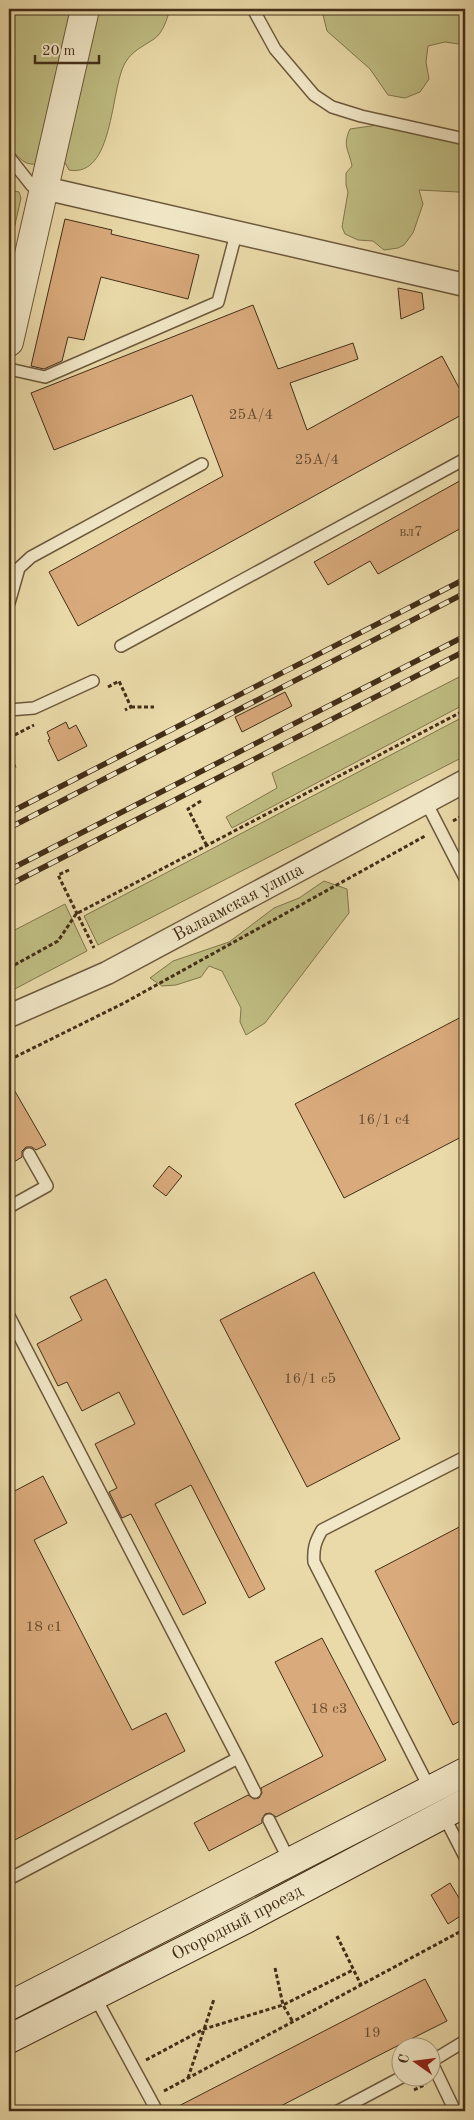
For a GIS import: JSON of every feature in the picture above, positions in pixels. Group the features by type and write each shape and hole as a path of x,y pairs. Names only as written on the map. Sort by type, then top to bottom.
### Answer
{"main road":[{"path":"9,342 15,284 44,188 84,9"},
{"name":"Огородный проезд","path":"9,2006 465,1772"},
{"name":"Огородный проезд","path":"9,2039 246,1919 454,1809"}],"street":[{"path":"44,188 236,234 465,285"},
{"name":"Валаамская улица","path":"9,1016 107,973 465,781"}],"lane":[{"path":"253,9 275,50 314,95 332,106 361,116 465,139"},
{"path":"9,157 32,186 44,188"},
{"path":"9,369 45,377 218,302 236,234"},
{"path":"121,646 465,459"},
{"path":"9,603 19,568 32,558 202,464"},
{"path":"9,710 34,708 93,681"},
{"path":"426,802 439,828 462,864 465,878"},
{"path":"9,1207 47,1186 29,1154"},
{"path":"9,1316 255,1792"},
{"path":"430,1790 314,1562 313,1552 322,1530 465,1457"},
{"path":"9,1879 238,1758"},
{"path":"454,1809 465,1857"},
{"path":"269,1820 290,1862"},
{"path":"94,1996 157,2111"},
{"path":"442,2056 465,2041"},
{"path":"338,2111 392,2082"},
{"path":"442,2083 455,2111"}],"path":[{"path":"131,707 154,707"},
{"path":"9,968 58,941 76,914 465,710"},
{"path":"9,768 16,766"},
{"path":"201,801 186,810 207,846"},
{"path":"9,1060 124,1003 465,814"},
{"path":"58,875 68,870"},
{"path":"58,875 94,948"},
{"path":"58,875 62,881"},
{"path":"126,2111 465,1929"},
{"path":"337,1936 361,1985"},
{"path":"275,1968 283,2005 293,2022"},
{"path":"133,2066 204,2029 283,2005 354,1970"},
{"path":"188,2079 214,1999"}],"shaded area":[{"path":"9,9 76,9 37,164 24,162 9,146"},
{"path":"93,9 170,9 160,33 134,52 125,63 120,76 103,147 95,160 84,169 69,170 62,157"},
{"path":"318,9 465,9 465,45 445,42 428,46 426,62 429,79 420,92 405,98 388,95 370,69 327,31 323,15"},
{"path":"405,121 465,142 465,196 458,192 419,190 423,204 413,233 404,245 384,250 373,241 358,240 345,234 342,227 348,192 346,173 352,166 346,144 350,129"},
{"path":"9,190 19,192 21,198 9,251"},
{"path":"465,674 465,704 232,828 226,817 277,788 272,773"},
{"path":"465,716 465,756 98,945 84,916"},
{"path":"324,881 347,889 349,913 265,1023 246,1035 240,1022 241,1008 222,971 209,966 201,977 176,985 162,986 150,978 173,961 229,942 274,908 299,898"},
{"path":"65,904 87,951 9,992 9,933"}],"building":[{"path":"65,219 112,230 111,234 199,255 188,299 101,277 84,340 68,337 62,361 44,369 31,366"},
{"path":"398,288 422,293 424,309 401,319"},
{"path":"253,305 278,369 353,343 358,359 290,383 307,430 442,356 465,399 465,413 78,626 49,572 223,476 192,395 54,450 31,393"},
{"path":"465,478 465,526 378,574 370,561 328,585 314,562"},
{"path":"285,692 292,706 242,732 235,717"},
{"path":"66,722 69,729 76,725 87,746 58,761 48,740 50,739 47,732"},
{"path":"465,1015 465,1135 344,1198 295,1104"},
{"path":"9,1081 46,1145 36,1150 32,1147 26,1147 22,1151 22,1157 9,1165"},
{"path":"169,1166 182,1176 166,1196 153,1186"},
{"path":"314,1272 400,1439 307,1487 220,1320"},
{"path":"106,1279 265,1589 249,1598 191,1485 155,1504 206,1603 183,1615 131,1514 122,1518 109,1492 117,1488 95,1444 135,1424 119,1392 82,1411 67,1382 58,1386 37,1344 82,1320 70,1297"},
{"path":"43,1476 67,1523 34,1540 132,1730 166,1713 185,1751 9,1843 9,1494"},
{"path":"465,1524 465,1718 453,1725 375,1571"},
{"path":"322,1638 386,1760 276,1817 270,1813 265,1814 262,1823 209,1851 194,1823 248,1795 254,1799 259,1798 262,1793 261,1788 323,1756 275,1662"},
{"path":"450,1883 465,1908 465,1913 448,1924 431,1895"},
{"path":"425,1979 447,2021 413,2038 392,2038 392,2049 271,2111 169,2111"}],"railway":[{"path":"9,813 465,579"},
{"path":"9,828 465,593"},
{"path":"9,870 465,636"},
{"path":"9,885 465,651"}]}
